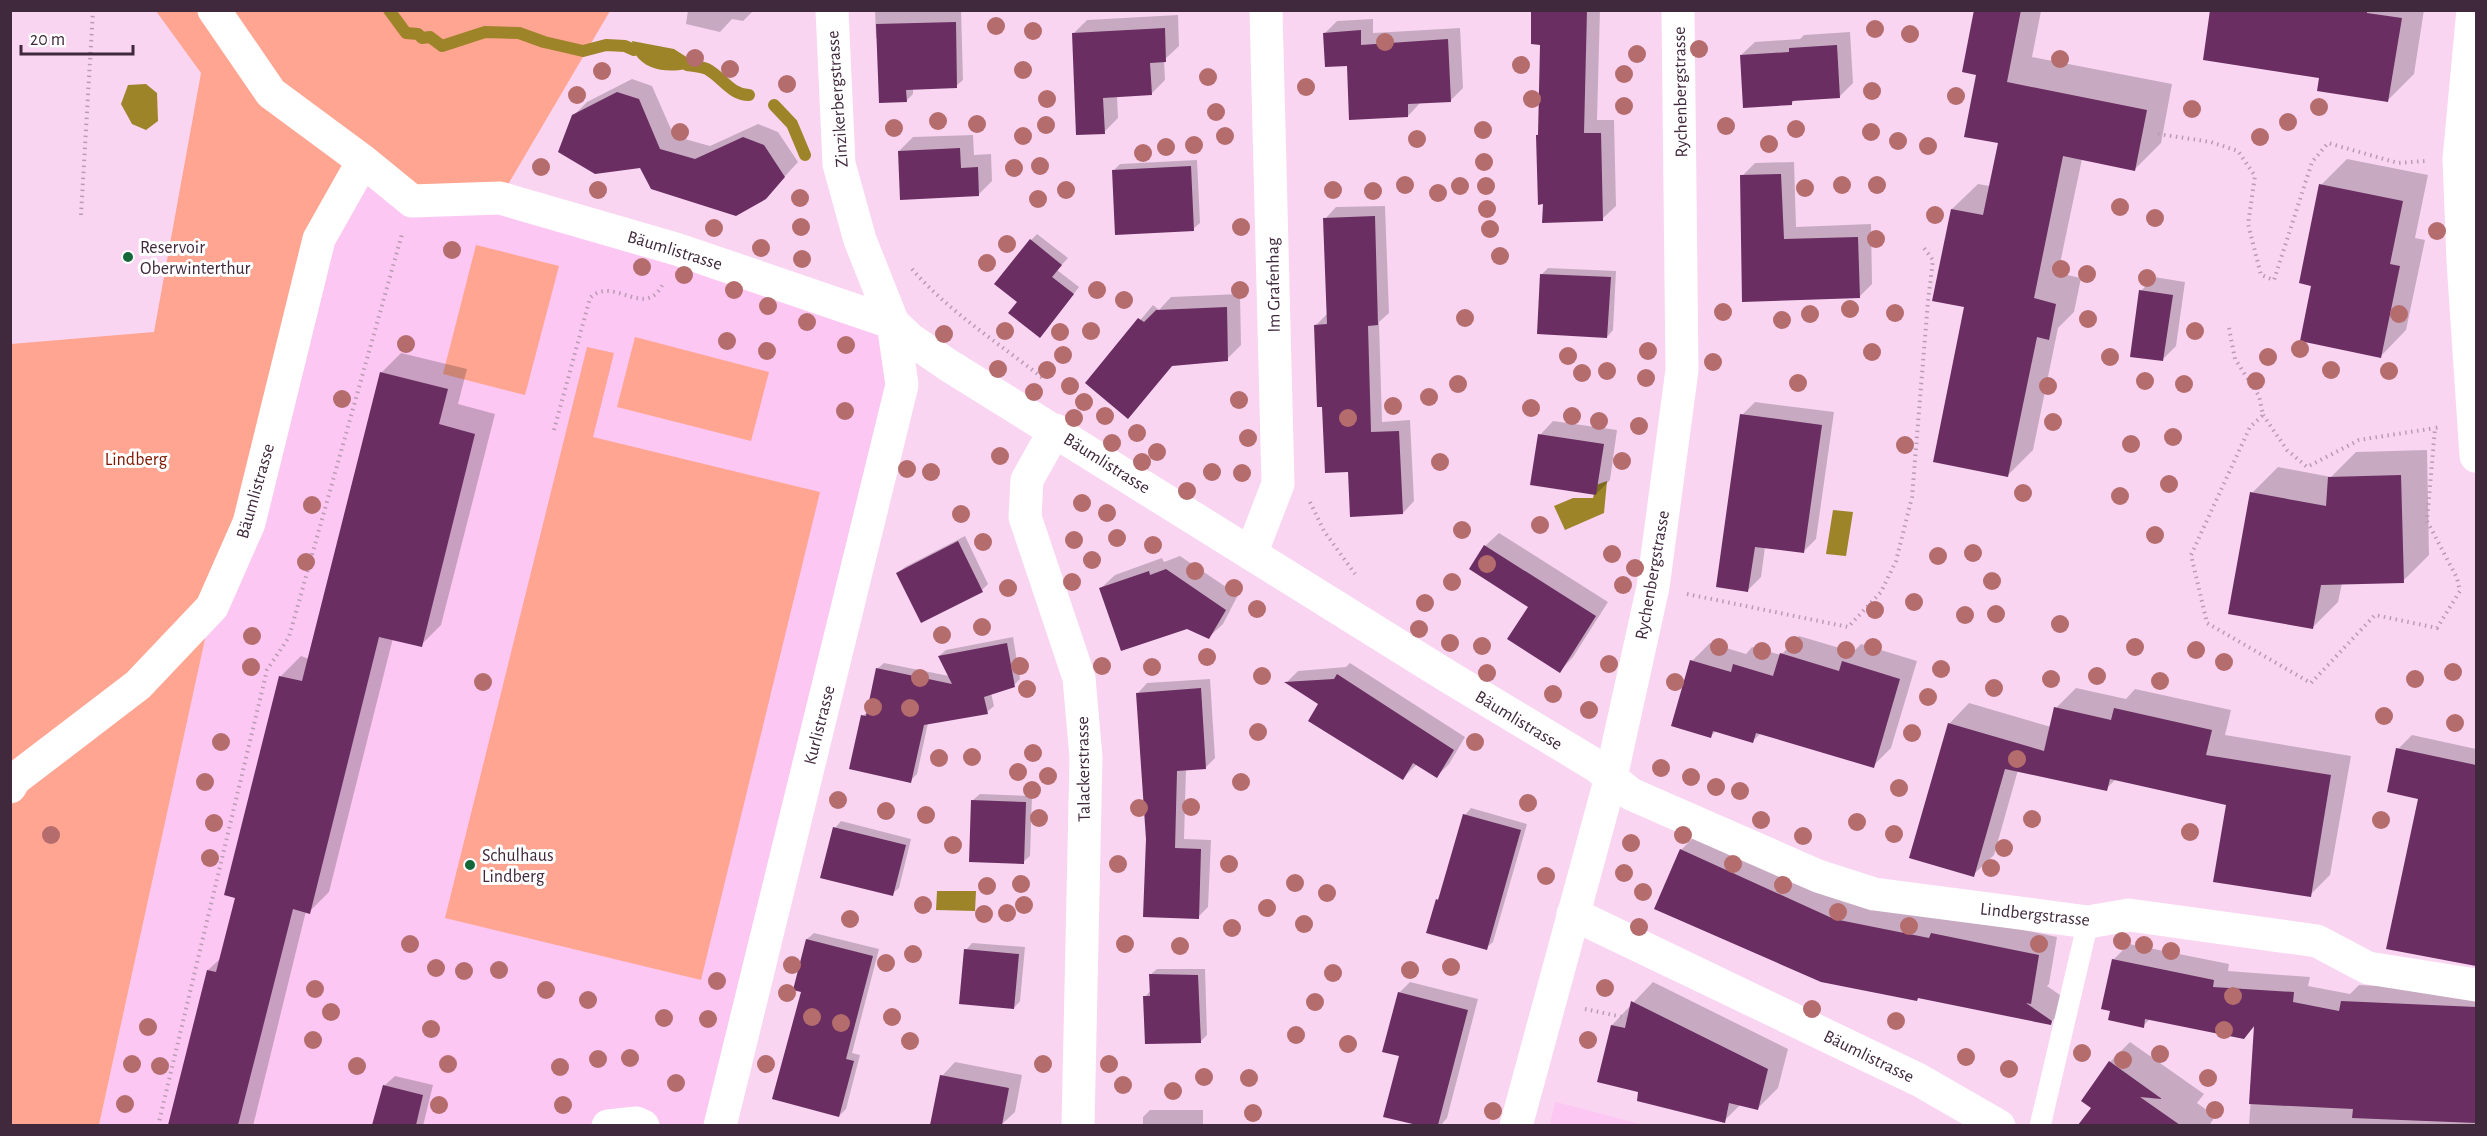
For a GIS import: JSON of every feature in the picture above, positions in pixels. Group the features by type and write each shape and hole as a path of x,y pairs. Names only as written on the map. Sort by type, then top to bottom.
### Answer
{"street":[{"path":"214,10 271,93 363,161 412,201"},
{"name":"Zinzikerbergstrasse","path":"832,10 839,164 860,240 893,323"},
{"name":"Im Grafenhag","path":"1251,554 1278,484 1266,10"},
{"name":"Rychenbergstrasse","path":"1516,1125 1611,777 1653,587 1682,370 1678,10"},
{"path":"2473,10 2459,159 2463,261 2476,456"},
{"name":"Bäumlistrasse","path":"10,787 15,779 138,685 213,607 249,523 319,239 363,161"},
{"name":"Bäumlistrasse","path":"412,201 501,198 676,249 893,323 910,339 948,365 1611,777"},
{"name":"Kurlistrasse","path":"720,1125 902,386 893,323"},
{"name":"Talackerstrasse","path":"1055,430 1026,480 1025,517 1079,678 1086,757 1077,1125"},
{"name":"Lindbergstrasse","path":"1611,777 1631,794 1818,876 1874,894 2088,922 2129,915 2318,941 2368,968 2476,985"},
{"name":"Bäumlistrasse","path":"1573,914 1919,1080 1999,1125"},
{"path":"608,1125 636,1123 644,1125"}],"lane":[{"path":"2040,1125 2088,922"}],"path":[{"path":"81,215 93,10"},
{"path":"2158,134 2211,142 2238,151 2255,176 2248,224 2261,275 2274,280 2312,162 2328,143 2398,163 2459,159"},
{"path":"158,1125 267,670 289,637 412,201"},
{"path":"1686,594 1848,627 1881,592 1896,561 1912,498 1933,260 1924,248"},
{"path":"554,430 590,297 597,291 605,290 644,300 654,296 662,285 676,249"},
{"path":"905,261 924,283 956,311 1052,386"},
{"path":"2229,328 2235,359 2259,396 2264,415 2287,450 2307,467 2360,440 2474,420"},
{"path":"2264,415 2250,428 2191,555 2207,623 2311,683 2375,615 2437,628 2460,591 2457,578 2427,521 2435,428"},
{"path":"1584,1009 1627,1018"}],"shaded area":[{"path":"632,41 674,49 688,58 685,69 671,71 645,64 634,53"},
{"path":"146,84 157,93 158,121 146,130 132,124 121,104 128,85"},
{"name":"Schulhaus Lindberg","path":"363,161 501,198 893,323 902,386 720,1125 99,1126 212,607 319,239"},
{"path":"1607,481 1604,513 1565,530 1554,506 1573,498 1593,498 1596,485"},
{"path":"1833,510 1853,512 1846,556 1826,554"},
{"path":"937,891 976,891 975,911 936,910"},
{"path":"1556,1102 1644,1125 1550,1125"}],"green space":[{"name":"Lindberg","path":"156,11 610,11 500,198 412,201 363,161 319,239 212,607 99,1125 11,1126 11,344 154,332 201,73"},
{"path":"476,245 559,266 525,395 443,374"},
{"path":"635,337 769,372 751,441 617,407"},
{"path":"587,347 614,353 593,437 820,492 701,980 445,918"}],"building":[{"path":"1531,10 1587,10 1584,133 1601,133 1603,221 1542,223 1543,204 1538,205 1536,135 1538,135 1540,45 1531,44"},
{"path":"1974,10 2021,10 2007,82 2147,110 2135,171 2063,156 2034,298 2056,304 2049,340 2037,337 2008,477 1933,462 1964,307 1932,301 1951,209 1983,215 1998,143 1964,137 1976,75 1962,72"},
{"path":"2210,10 2367,10 2367,13 2402,18 2388,102 2317,91 2319,78 2203,60"},
{"path":"956,22 957,88 906,90 907,102 879,103 876,24"},
{"path":"1165,28 1166,62 1150,63 1152,95 1103,98 1105,134 1076,135 1072,33"},
{"path":"1361,30 1361,45 1448,39 1451,102 1408,104 1408,117 1349,120 1347,66 1325,67 1323,33"},
{"path":"1837,45 1840,98 1792,101 1792,105 1743,108 1740,55 1789,52 1789,48"},
{"path":"617,92 639,99 660,149 695,159 743,137 764,145 785,177 766,199 736,216 651,189 640,168 595,174 558,152 572,115"},
{"path":"960,148 961,168 978,167 979,196 900,200 898,151"},
{"path":"1191,166 1194,231 1115,235 1112,170"},
{"path":"1781,174 1784,239 1858,237 1860,298 1742,302 1740,175"},
{"path":"2319,184 2403,201 2390,264 2400,266 2381,358 2300,341 2311,286 2299,283"},
{"path":"1375,216 1378,325 1368,326 1371,432 1399,431 1403,514 1350,517 1348,472 1325,473 1322,407 1317,407 1314,325 1327,324 1323,218"},
{"path":"1030,239 1062,265 1052,277 1074,294 1040,338 1008,313 1017,302 994,284"},
{"path":"1540,274 1611,277 1607,338 1537,334"},
{"path":"2139,290 2173,295 2163,361 2130,357"},
{"path":"1227,307 1228,361 1172,366 1128,419 1085,383 1138,318 1144,322 1156,310"},
{"path":"380,372 448,389 439,424 475,434 422,647 379,637 310,914 293,909 238,1125 168,1125 207,970 216,972 235,898 224,895 279,676 302,681"},
{"path":"1740,414 1822,425 1804,553 1755,547 1748,592 1716,587"},
{"path":"1538,434 1604,444 1596,495 1530,485"},
{"path":"2401,475 2404,583 2321,585 2313,629 2228,614 2250,492 2326,506 2328,477"},
{"path":"958,541 983,592 921,623 896,573"},
{"path":"1484,545 1596,616 1560,673 1507,639 1528,607 1469,569"},
{"path":"1166,569 1226,610 1209,639 1187,629 1121,651 1099,588 1149,571 1150,575"},
{"path":"1007,643 1015,687 984,697 988,714 924,725 911,783 849,769 861,715 866,716 876,668 952,684 938,656"},
{"path":"1780,653 1839,671 1842,661 1900,679 1874,768 1756,733 1753,743 1713,731 1711,738 1671,726 1690,660 1731,672 1733,664 1773,676"},
{"path":"1337,674 1454,750 1437,778 1413,763 1403,780 1308,721 1318,704 1284,682 1334,679"},
{"path":"1201,688 1206,769 1177,771 1175,848 1201,849 1199,919 1143,917 1146,839 1136,693"},
{"path":"2054,707 2111,720 2114,708 2212,730 2206,755 2331,775 2311,897 2213,882 2226,805 2110,779 2107,791 2005,769 1974,877 1909,858 1948,723 2044,751"},
{"path":"2396,748 2476,765 2476,966 2386,949 2418,799 2387,792"},
{"path":"971,800 1026,802 1024,864 969,862"},
{"path":"1463,814 1521,830 1487,950 1426,933"},
{"path":"833,827 906,845 893,896 820,878"},
{"path":"1680,849 1834,919 1929,938 1931,933 2039,955 2031,1004 2026,1003 2052,1021 2051,1025 1918,998 1917,1001 1821,982 1654,909"},
{"path":"806,939 873,956 846,1059 854,1061 839,1117 772,1099 801,992 793,990"},
{"path":"964,949 1019,954 1014,1009 959,1004"},
{"path":"2112,959 2214,980 2213,987 2294,992 2293,1002 2339,1011 2341,1001 2476,1007 2476,1123 2352,1118 2353,1109 2249,1104 2254,1026 2244,1039 2145,1019 2144,1028 2108,1020 2110,1011 2101,1009"},
{"path":"1149,974 1198,975 1201,1043 1145,1044 1143,996 1150,996"},
{"path":"1398,992 1468,1010 1438,1125 1417,1125 1383,1117 1399,1056 1382,1052"},
{"path":"1631,1001 1768,1069 1758,1110 1729,1103 1725,1123 1637,1101 1638,1092 1597,1082 1611,1025 1625,1028"},
{"path":"2109,1061 2162,1099 2140,1097 2180,1125 2078,1125 2091,1108 2081,1101"},
{"path":"940,1075 1009,1088 1002,1125 930,1125"},
{"path":"383,1085 423,1095 416,1125 372,1125"}],"waterway":[{"path":"389,10 406,33 418,34 422,38 430,37 442,46 485,32 519,33 544,42 583,51 606,45 625,46 634,50"},
{"path":"687,65 707,69 732,89 749,95"},
{"path":"774,105 792,124 805,155"}],"place":[{"name":"Reservoir Oberwinterthur","path":"128,257"},
{"name":"Schulhaus Lindberg","path":"470,865"}]}
